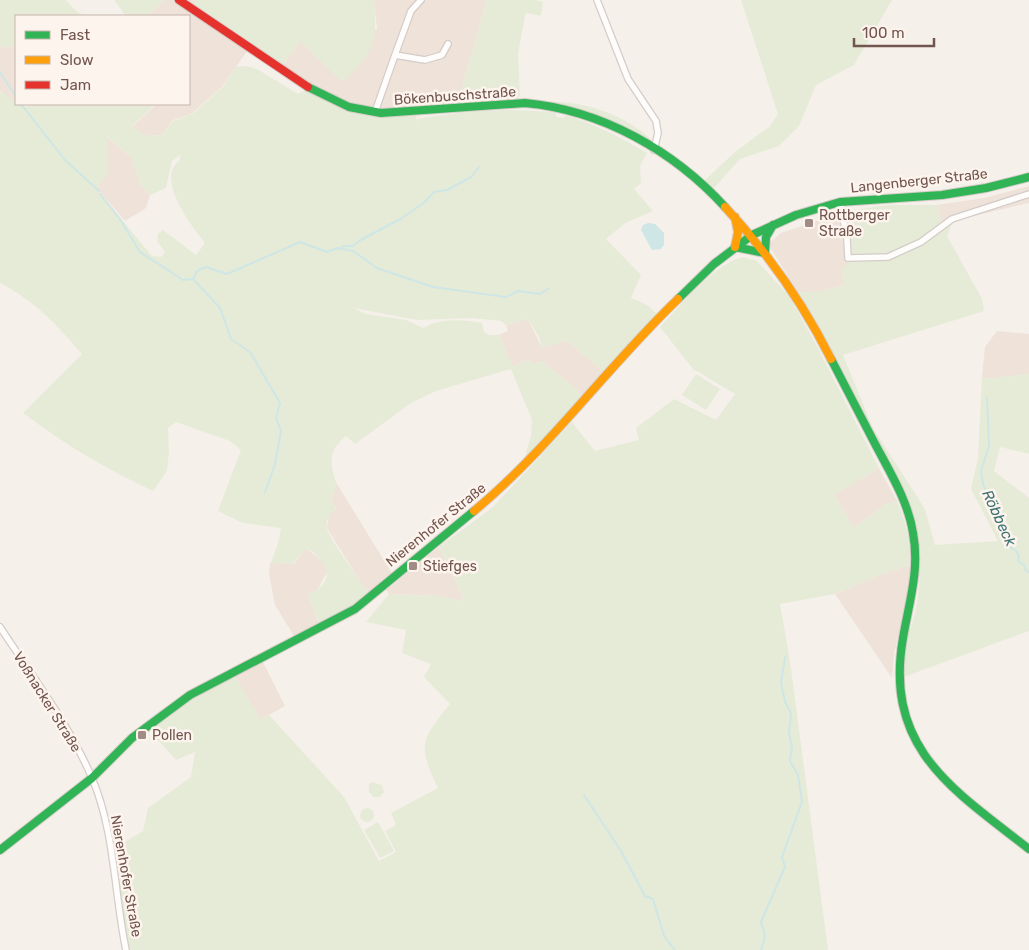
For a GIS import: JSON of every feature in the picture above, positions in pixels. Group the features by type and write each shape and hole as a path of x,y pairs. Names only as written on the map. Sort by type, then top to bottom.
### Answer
{"main road":[{"name":"Bökenbuschstraße","path":"179,0 318,93 347,106 375,112 420,111 493,103 544,105 606,123 654,150 702,186 736,217 752,235"},
{"name":"Langenberger Straße","path":"752,235 820,207 840,202 890,197 942,195 986,188 1029,176"},
{"path":"736,217 738,232 736,247 765,252"},
{"path":"765,252 766,237 773,225"},
{"path":"752,235 812,324 909,515 916,543 916,581 900,653 898,683 902,712 909,731 929,764 942,778 1029,849"},
{"name":"Nierenhofer Straße","path":"0,850 92,778 132,738 190,695 298,637 355,609 367,600 529,462 655,321 705,272 752,235"}],"street":[{"path":"375,112 411,11 421,0"},
{"path":"598,0 628,79 653,116 658,127 654,150"},
{"path":"395,55 425,60 442,55 448,44"},
{"name":"Langenberger Straße","path":"840,202 847,239 848,258 857,258 888,256 906,250 952,219 1029,194"},
{"name":"Voßnacker Straße","path":"0,628 56,713 92,778"},
{"name":"Nierenhofer Straße","path":"92,778 116,873 116,900 126,950"}],"shaded area":[{"path":"164,0 197,0 192,4 283,65 300,41 377,29 374,0 487,0 459,98 415,106 416,114 353,111 247,51 222,87 191,114 173,120 162,135 146,136 132,127 156,105 190,105 190,15 148,15"},
{"path":"15,46 15,102 0,91 0,47"},
{"path":"106,136 131,157 141,185 150,195 146,208 125,221 97,189 107,173"},
{"path":"1029,186 1029,203 953,221 943,228 937,205 984,198"},
{"path":"847,211 851,262 844,285 819,292 798,292 768,244 781,233"},
{"path":"528,319 542,348 564,341 569,342 605,373 584,396 542,361 531,364 529,360 512,366 499,335 508,331 506,325"},
{"path":"997,331 1029,334 1029,374 987,379 982,377 985,347"},
{"path":"879,468 897,501 886,504 854,528 834,495"},
{"path":"337,484 393,575 370,595 327,528 329,515 336,508 331,501"},
{"path":"439,547 462,594 463,601 437,596 389,594 386,590"},
{"path":"307,549 324,562 327,572 317,591 308,595 319,624 294,636 275,605 269,573 270,563 294,564 304,550"},
{"path":"911,565 907,598 894,654 892,678 835,594 879,575"},
{"path":"261,658 285,706 260,720 234,674"}],"green space":[{"path":"0,0 66,0 77,12 83,15 15,15 15,46 0,47"},
{"path":"114,0 164,0 148,15 125,15"},
{"path":"197,0 374,0 374,37 367,55 342,82 300,41 283,65 191,5"},
{"path":"487,0 535,0 543,2 541,16 526,13 525,16 518,54 520,95 516,100 455,103 415,109 415,106 459,98"},
{"path":"741,0 892,0 854,65 816,85 799,126 779,146 740,159 713,189 704,181 735,152 770,126 778,114"},
{"path":"246,66 257,69 298,94 307,90 332,104 416,114 417,125 417,119 470,112 520,110 556,113 556,117 564,118 565,115 597,127 647,153 640,166 641,183 634,189 653,211 625,223 606,239 641,275 631,298 647,305 657,314 605,373 569,342 564,341 542,348 539,337 528,319 506,325 501,321 472,318 417,320 354,308 366,314 406,320 423,328 436,322 452,320 482,323 484,332 489,335 499,335 512,366 529,360 531,364 542,361 584,396 523,463 531,436 532,420 511,369 436,391 411,403 355,444 346,436 333,452 332,470 337,484 331,501 336,507 330,514 327,529 370,595 319,624 308,595 323,585 326,579 327,573 322,560 308,549 304,550 293,564 271,563 281,528 243,523 218,511 241,450 230,441 176,422 168,428 169,451 167,471 153,491 86,455 23,413 82,354 45,314 13,290 0,283 0,92 15,101 15,105 26,107 29,105 155,105 132,126 146,136 162,135 173,121 192,114 223,87 236,67","holes":["107,136 131,157 141,185 150,195 166,188 172,161 180,155 180,160 173,168 171,178 178,202 192,226 205,243 196,255 163,230 158,234 157,241 165,252 161,257 152,256 97,190 107,173"]},
{"path":"540,102 570,103 601,110 630,124 654,142 651,144 636,135"},
{"path":"888,205 937,205 943,228 953,221 947,236 982,299 984,311 843,355 873,428 925,509 935,545 998,541 971,489 978,458 982,377 987,379 1029,374 1029,454 1000,447 994,471 1029,498 1029,631 901,678 904,643 914,616 919,589 920,575 917,535 825,341 798,292 819,292 844,285 841,269 851,262 847,211"},
{"path":"743,257 757,261 789,296 818,348 879,468 834,495 854,528 886,504 897,501 910,548 911,565 879,575 835,594 780,604 790,661 828,950 128,950 120,901 115,848 143,831 148,808 191,777 195,752 176,760 148,729 191,697 234,674 260,719 269,715 344,797 379,861 396,852 385,831 396,825 391,813 438,788 427,762 425,743 433,726 450,704 424,677 431,664 402,653 406,630 366,622 389,594 437,596 463,601 462,594 439,547 493,507 572,422 595,451 639,440 636,428 674,399 716,420 735,394 693,369 660,327 698,286 721,268"},
{"path":"696,374 720,389 706,410 682,395"},
{"path":"372,782 382,785 384,792 380,797 373,797 369,792 369,784"},
{"path":"364,808 370,808 374,815 370,822 364,822 360,818 360,812"},
{"path":"378,822 394,851 380,858 364,830"}],"water":[{"path":"648,223 655,224 664,233 664,245 661,249 652,250 641,230 643,225"}],"waterway":[{"path":"0,72 15,95"},
{"path":"22,105 65,160 99,191"},
{"path":"341,249 343,246 353,246 402,218 425,202 434,192 447,190 471,177 479,167"},
{"path":"100,194 120,219 140,252 183,280 193,279 220,308 231,339 250,352 280,403 276,418 281,431 275,464 265,492"},
{"path":"193,279 197,271 206,267 227,274 300,242 327,252 338,248 353,251 377,268 433,287 506,297 518,291 540,294 549,288"},
{"name":"Röbbeck","path":"987,398 989,446 981,471 983,484 1011,548 1016,551 1019,556 1018,561 1029,572"},
{"path":"761,950 765,936 761,922 785,867 782,857 802,802 798,775 790,761 792,746 789,734 791,713 785,702 781,683 785,657"},
{"path":"584,795 621,851 645,896 653,899 664,936 675,950"}],"traffic: fast":[{"path":"308,87 349,107 381,113 525,103 554,107 582,114 609,124 660,151 683,168 725,207"},
{"path":"678,299 714,264 752,235 796,215 840,202 942,195 986,188 1029,177"},
{"path":"765,253 766,237 773,225"},
{"path":"735,247 765,253"},
{"path":"831,359 897,485 907,509 913,533 915,547 914,573 903,638 900,676 904,709 914,737 930,762 950,785 1029,849"},
{"path":"0,850 92,778 132,738 190,695 355,609 474,511"}],"traffic: slow":[{"path":"725,207 756,242 784,279 809,318 831,359"},
{"path":"735,217 738,232 735,247"},
{"path":"474,511 528,461 678,299"}],"traffic: jam":[{"path":"179,0 308,87"}],"place":[{"name":"Rottberger Straße","path":"809,223"},
{"name":"Stiefges","path":"413,566"},
{"name":"Pollen","path":"142,735"}]}
